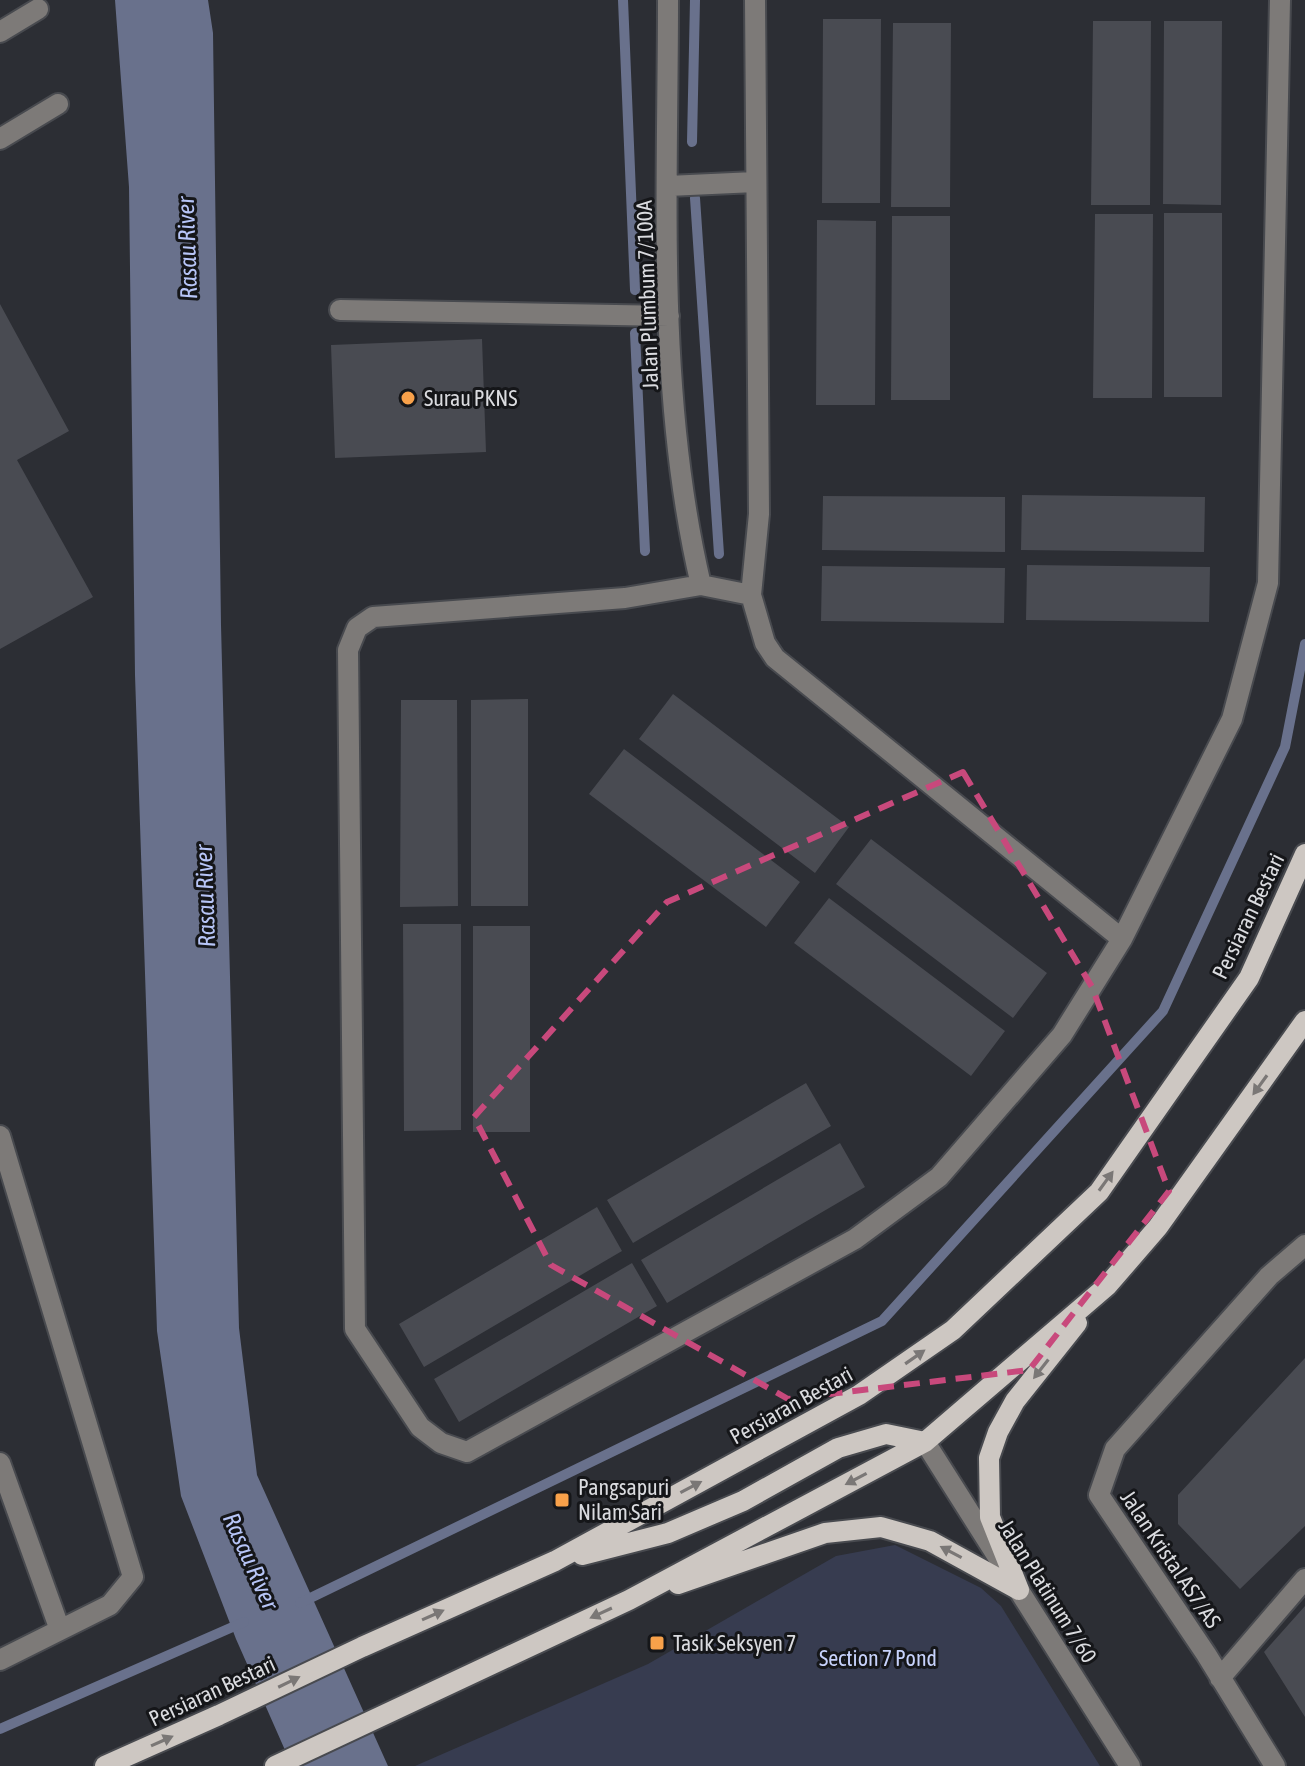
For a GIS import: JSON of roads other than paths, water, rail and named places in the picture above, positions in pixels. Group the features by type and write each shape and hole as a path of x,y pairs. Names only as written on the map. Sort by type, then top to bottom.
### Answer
{"main road":[{"name":"Persiaran Bestari","path":"105,1766 555,1561 859,1395 953,1330 1099,1192 1249,978 1305,854"},
{"path":"1019,1590 990,1517 989,1458 998,1432 1015,1401 1158,1227 1305,1021"},
{"path":"275,1766 629,1600 925,1442 1107,1286"},
{"path":"555,1561 668,1533 743,1501 838,1448 886,1434 925,1442"},
{"path":"629,1600 742,1564 825,1533 881,1527 930,1541 1019,1590"}],"street":[{"name":"Jalan Plumbum 7/100A","path":"668,0 669,316 678,462 686,522 701,585"},
{"path":"755,0 759,514 751,595 765,643 775,658 1122,939"},
{"path":"751,595 701,585 625,598 373,617 357,628 348,650 355,1329 420,1427 441,1443 467,1452 855,1239 939,1177 1062,1035 1122,939 1232,719 1268,583 1280,0"},
{"path":"0,32 38,9"},
{"path":"0,139 58,104"},
{"path":"668,186 755,182"},
{"path":"340,310 669,316"},
{"path":"0,1136 133,1577 110,1605 0,1660"},
{"name":"Jalan Kristal AS7/AS","path":"1275,1766 1099,1495 1115,1449 1269,1276 1305,1245"},
{"name":"Jalan Platinum 7/60","path":"925,1442 1130,1766"},
{"path":"0,1463 60,1630"},
{"path":"1220,1678 1305,1579"}],"water":[{"name":"Rasau River","path":"115,0 208,0 213,33 221,625 239,1328 257,1475 388,1766 292,1766 236,1639 181,1496 157,1331 135,675 129,187"}],"waterway":[{"path":"623,0 635,290"},
{"path":"692,142 695,0"},
{"path":"695,198 719,554"},
{"path":"635,333 645,551"},
{"path":"300,1603 882,1321 1163,1011 1285,747 1305,644"},
{"path":"0,1729 244,1622"}],"place":[{"name":"Surau PKNS","path":"408,398"},
{"name":"Pangsapuri Nilam Sari","path":"562,1500"},
{"name":"Tasik Seksyen 7","path":"657,1643"}],"park label":[{"name":"Section 7 Pond","path":"878,1658"}]}
